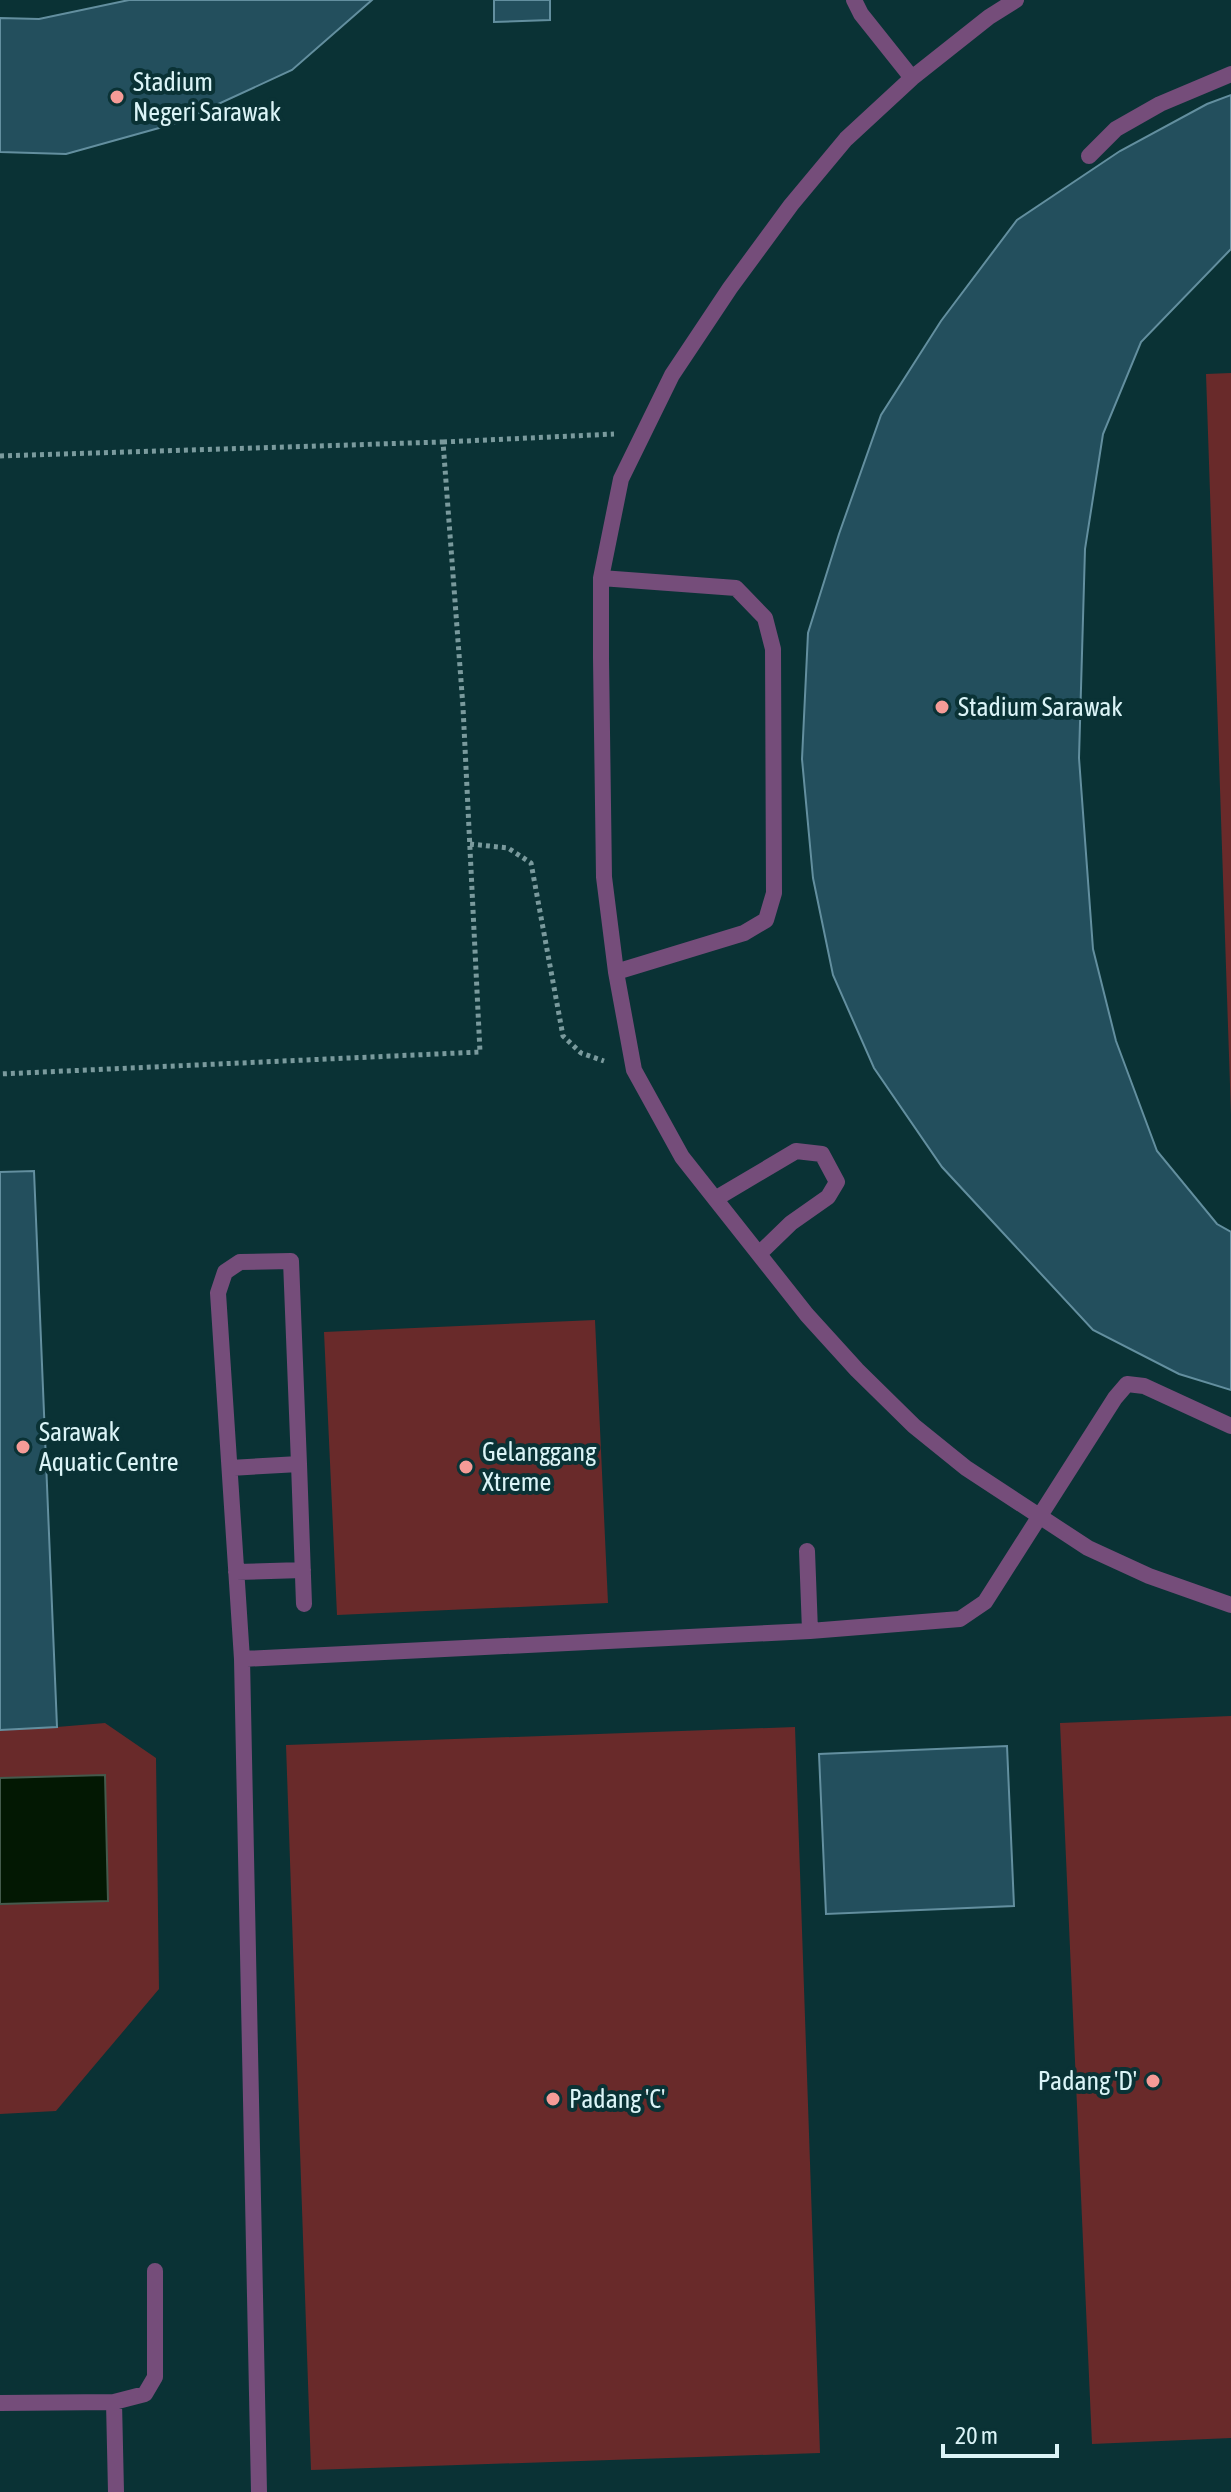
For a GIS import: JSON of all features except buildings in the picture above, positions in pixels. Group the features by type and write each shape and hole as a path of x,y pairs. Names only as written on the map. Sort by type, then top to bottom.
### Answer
{"lane":[{"path":"854,0 861,14 912,78"},
{"path":"1016,0 989,17 912,78 846,139 791,205 672,375 621,479 601,578 604,877 616,972 634,1070 682,1157 807,1315 847,1359 914,1426 966,1468 1088,1548 1149,1576 1231,1605"},
{"path":"1089,156 1116,129 1160,104 1231,74"},
{"path":"601,578 736,588 765,618 773,649 774,893 766,920 744,933 616,972"},
{"path":"715,1199 796,1151 822,1154 837,1182 828,1197 791,1223 760,1253"},
{"path":"259,2492 242,1659 218,1293 225,1272 240,1262 291,1261 304,1604"},
{"path":"242,1659 810,1631 960,1619 985,1602 1115,1398 1127,1384 1144,1386 1231,1426"},
{"path":"230,1468 299,1464"},
{"path":"807,1551 810,1631"},
{"path":"236,1572 303,1570"},
{"path":"0,2403 114,2402 145,2394 155,2377 155,2271"},
{"path":"114,2402 116,2492"}],"path":[{"path":"0,456 443,442 644,432"},
{"path":"0,1074 480,1052 463,707 443,442"},
{"path":"470,844 508,848 531,863 563,1036 581,1053 634,1070"}],"shaded area":[{"path":"1231,373 1231,1115 1206,374"},
{"name":"Sarawak Aquatic Centre","path":"34,1171 57,1727 105,1723 156,1758 159,1989 56,2111 0,2114 0,1172"},
{"name":"Gelanggang Xtreme","path":"595,1320 608,1603 337,1615 324,1332"},
{"name":"Padang 'D'","path":"1231,1716 1231,2438 1092,2444 1060,1723"},
{"name":"Padang 'C'","path":"795,1727 820,2453 311,2470 286,1745"},
{"path":"105,1775 108,1901 0,1904 0,1778"}],"place":[{"name":"Stadium Negeri Sarawak","path":"117,97"},
{"name":"Stadium Sarawak","path":"942,707"},
{"name":"Sarawak Aquatic Centre","path":"23,1447"},
{"name":"Gelanggang Xtreme","path":"466,1467"},
{"name":"Padang 'D'","path":"1153,2081"},
{"name":"Padang 'C'","path":"553,2099"}]}
